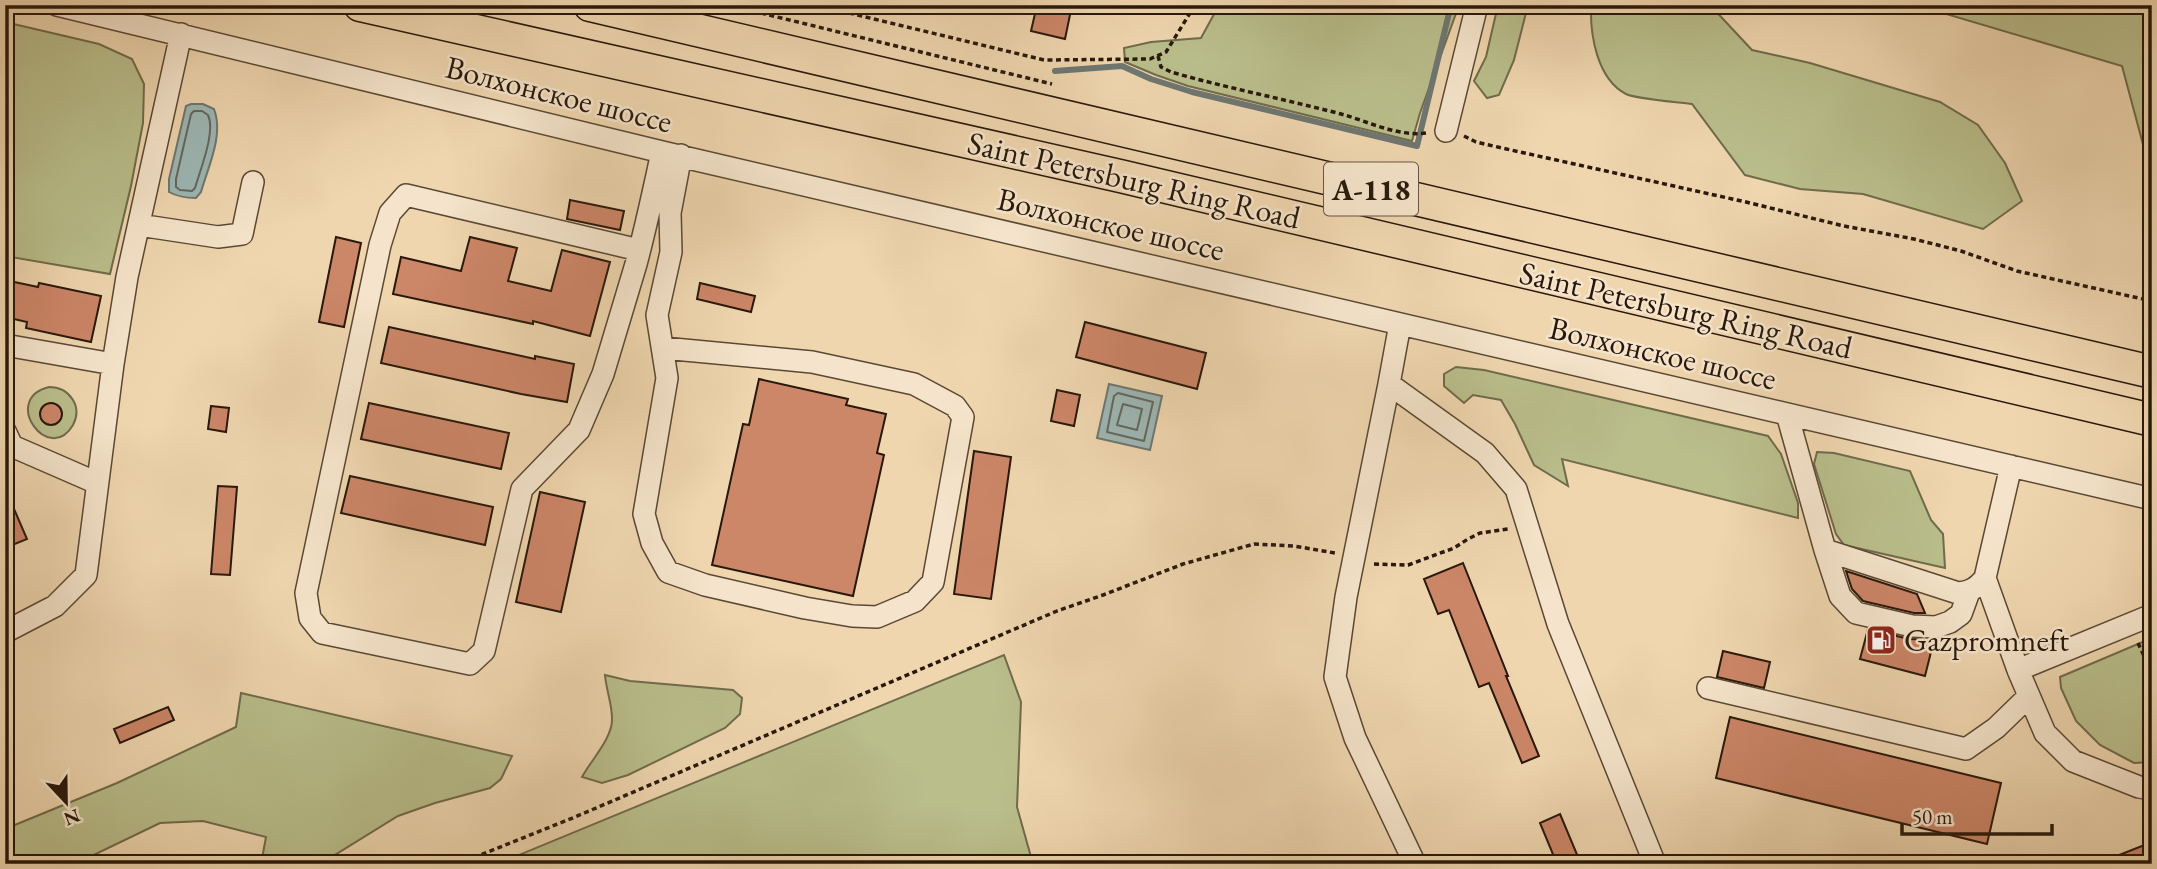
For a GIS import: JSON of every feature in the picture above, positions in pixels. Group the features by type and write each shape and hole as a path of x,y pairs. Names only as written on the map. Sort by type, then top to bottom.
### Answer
{"highway":[{"name":"Saint Petersburg Ring Road","path":"360,5 1120,176 2152,420"},
{"name":"Saint Petersburg Ring Road","path":"590,5 2152,372"}],"street":[{"path":"1446,131 1477,5"},
{"name":"Волхонское шоссе","path":"70,7 672,153 2152,499"},
{"path":"5,632 55,606 86,575 127,277 181,34"},
{"path":"639,250 406,195 390,213 372,282 306,593 310,618 322,633 470,664 484,651 522,489 579,430 603,374 639,250 672,153"},
{"path":"663,348 811,362 914,384 955,405 963,417 933,582 915,601 877,617 852,616 806,608 705,586 668,572 652,543 644,514 667,377 657,315 671,252 672,153"},
{"path":"139,225 218,237 242,234 253,182"},
{"path":"1400,324 1346,597 1335,677 1355,738 1415,864"},
{"path":"5,345 113,364"},
{"path":"1389,384 1485,453 1516,489 1558,624 1655,864"},
{"path":"1787,414 1840,596 1856,613 1913,626 1936,627 1961,614 1977,585 2011,466"},
{"path":"5,431 12,446 97,483"},
{"path":"1825,551 1958,593 1977,585"},
{"path":"1977,585 2045,733 2073,761 2139,787 2152,789"},
{"path":"2018,670 2152,615"},
{"path":"1708,688 1966,749 1996,728 2029,696"}],"path":[{"path":"728,5 1052,84"},
{"path":"816,5 1044,60 1150,59 1166,52 1195,5"},
{"path":"1158,56 1161,67 1171,72 1412,133 1446,131 1476,142 1961,251 2017,271 2152,301"},
{"path":"458,864 575,817 1057,611 1183,564 1254,544 1294,546 1354,561 1408,565 1454,548 1480,533 1506,530 1526,520"},
{"path":"2136,638 2152,673"}],"green space":[{"path":"1219,5 1459,5 1412,141 1188,86 1125,62 1124,48 1151,42 1201,38"},
{"path":"1498,5 1528,5 1514,60 1499,95 1487,98 1474,81 1486,57"},
{"path":"1591,5 1710,5 1752,50 1810,63 1940,102 1978,125 2005,163 2022,201 1983,229 1863,194 1800,189 1745,175 1692,104 1631,96 1616,87 1608,78 1597,55"},
{"path":"1916,5 2152,5 2152,178 2122,66"},
{"path":"5,22 99,44 132,59 144,84 143,123 110,274 5,256"},
{"path":"1456,367 1484,370 1768,436 1781,454 1798,503 1798,518 1562,459 1568,486 1534,465 1501,400 1473,395 1464,403 1444,386 1444,374"},
{"path":"49,387 68,394 76,411 73,425 63,436 52,438 42,434 34,426 29,415 29,404 35,394"},
{"path":"1817,452 1834,453 1910,471 1931,520 1943,534 1945,568 1844,545 1836,534 1814,464"},
{"path":"2152,638 2152,762 2134,763 2100,745 2076,721 2061,688 2060,677"},
{"path":"1004,655 1021,702 1017,807 1033,864 497,864"},
{"path":"605,675 630,681 733,690 742,698 740,714 725,728 628,775 602,783 582,777 605,741 611,726 612,713"},
{"path":"241,693 512,756 501,779 490,788 398,816 315,864 261,864 266,837 203,821 160,823 75,864 5,864 5,829 117,783 236,727"}],"water":[{"path":"203,104 214,109 217,119 211,162 201,192 196,198 169,192 169,179 186,106"},
{"path":"1109,384 1162,396 1150,450 1097,438"}],"building":[{"path":"1037,5 1072,5 1065,39 1031,31"},
{"path":"570,200 624,211 620,230 567,219"},
{"path":"336,237 361,243 344,327 319,322"},
{"path":"470,237 517,248 508,281 551,291 562,250 610,262 590,336 533,321 533,324 393,294 401,257 461,271"},
{"path":"5,280 38,287 39,283 101,296 91,342 26,328 27,322 5,317"},
{"path":"700,283 755,296 751,312 697,299"},
{"path":"1085,322 1206,353 1197,389 1076,357"},
{"path":"389,327 535,359 535,356 574,364 567,402 381,363"},
{"path":"759,379 848,399 846,405 886,414 877,453 884,455 853,596 712,565 743,424 749,425"},
{"path":"1057,390 1080,395 1074,426 1051,421"},
{"path":"47,403 55,403 62,410 62,418 55,425 47,425 40,418 40,410"},
{"path":"369,403 509,433 501,469 361,439"},
{"path":"211,406 229,408 226,432 208,429"},
{"path":"974,451 1011,457 991,599 954,594"},
{"path":"350,476 493,507 485,545 341,513"},
{"path":"218,486 237,487 230,575 211,574"},
{"path":"5,488 27,539 5,548"},
{"path":"540,492 585,502 561,612 516,602"},
{"path":"1463,563 1539,756 1522,763 1489,683 1479,687 1449,610 1438,614 1424,579"},
{"path":"1846,571 1917,594 1925,613 1863,601 1852,589"},
{"path":"1868,629 1909,639 1934,640 1925,676 1860,659"},
{"path":"1723,651 1770,662 1764,688 1717,677"},
{"path":"168,707 174,720 120,743 114,729"},
{"path":"1730,717 2001,783 1987,844 1716,778"},
{"path":"1560,814 1581,864 1557,864 1540,823"},
{"path":"2152,842 2152,864 2099,864 2099,863"}],"waterway":[{"path":"1055,71 1122,66 1192,92 1417,146 1451,5"}],"place":[{"name":"Gazpromneft","path":"1881,640"}]}
